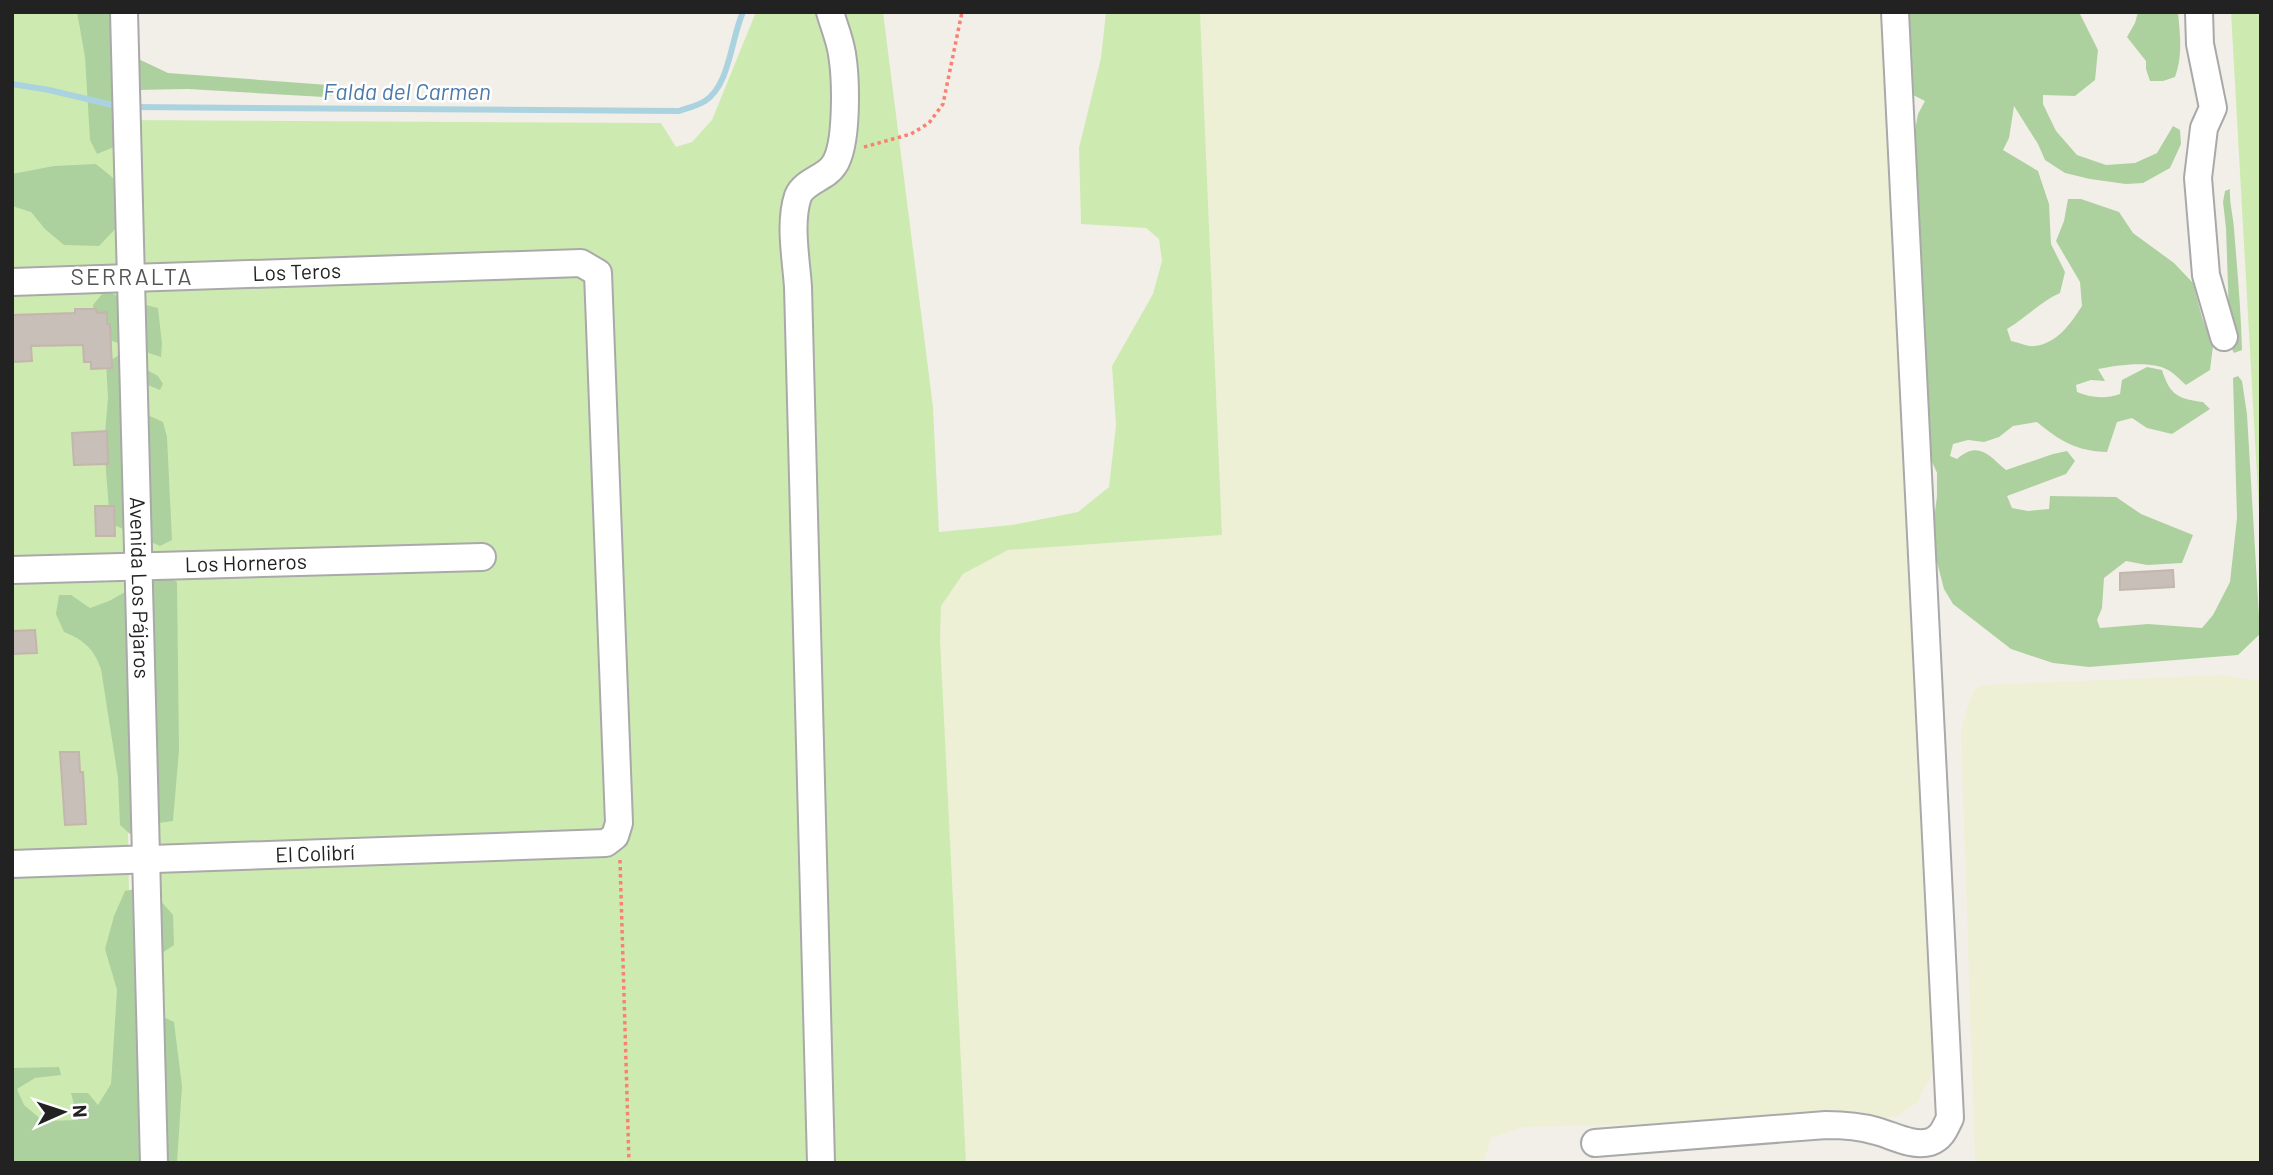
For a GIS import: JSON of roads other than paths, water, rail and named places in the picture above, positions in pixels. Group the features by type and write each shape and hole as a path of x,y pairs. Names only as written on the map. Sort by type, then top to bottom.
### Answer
{"street":[{"name":"Avenida Los Pájaros","path":"124,12 154,1163"},
{"path":"821,1163 798,287 794,221 799,194 808,184 834,166 842,144 845,89 842,51 830,12"},
{"path":"1595,1143 1851,1125 1911,1142 1928,1143 1941,1135 1950,1118 1895,12"},
{"path":"2199,12 2200,44 2213,108 2204,128 2198,178 2206,275 2224,337"},
{"name":"Los Teros","path":"12,282 581,263 598,273 617,830"},
{"name":"Los Horneros","path":"12,570 482,556"},
{"name":"El Colibrí","path":"12,864 606,843 617,830"}],"waterway":[{"name":"Falda del Carmen","path":"132,107 679,111 705,101 720,84 743,12"},
{"name":"Falda del Carmen","path":"12,84 121,107"}],"district":[{"name":"SERRALTA","path":"132,277"}]}
